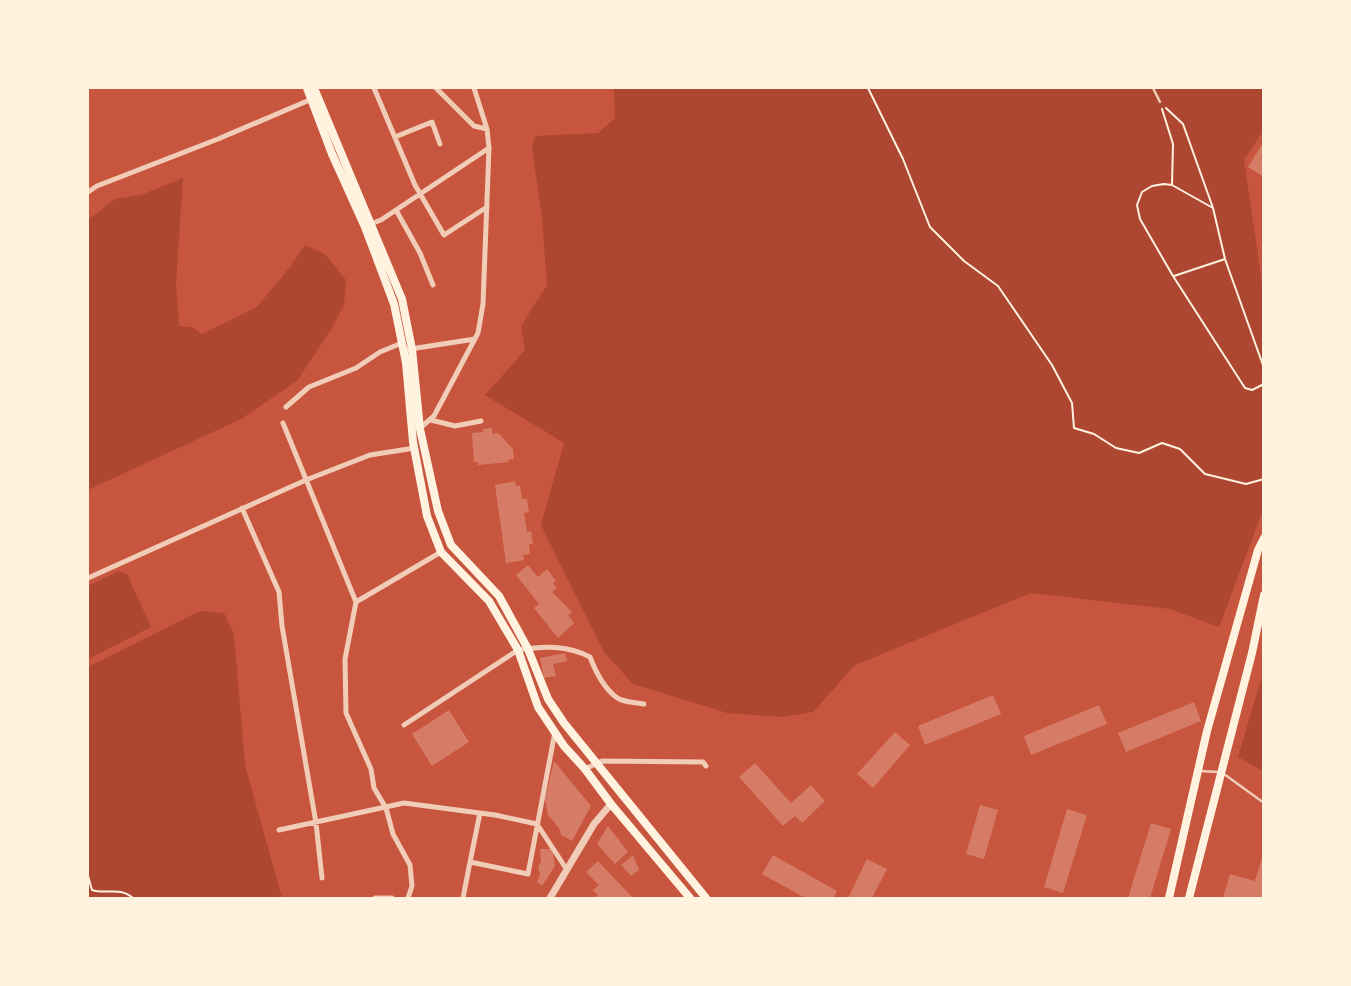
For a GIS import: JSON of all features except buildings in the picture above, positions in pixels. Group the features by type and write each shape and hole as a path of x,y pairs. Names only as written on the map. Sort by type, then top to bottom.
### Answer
{"main road":[{"path":"307,88 332,154 368,225"},
{"path":"314,88 368,225 394,304 406,347 416,432 438,511 451,545 499,596 528,649 548,699 564,723 706,898"},
{"path":"416,432 415,448 427,516 441,552 489,601 518,650 538,707 564,746 690,898"},
{"path":"1169,898 1198,771 1236,625 1264,538"},
{"path":"1189,898 1252,653 1264,595"}],"street":[{"path":"374,88 419,194 444,235 487,207"},
{"path":"436,88 474,126 487,129"},
{"path":"416,432 430,420 475,339 483,304 489,148 487,129 474,88"},
{"path":"88,191 312,99"},
{"path":"395,137 432,122 440,144"},
{"path":"368,225 396,210 489,148"},
{"path":"396,210 420,253 433,285"},
{"path":"286,407 309,387 356,368 380,352 475,339"},
{"path":"430,420 455,425 481,421"},
{"path":"283,423 356,602 345,659 346,713 371,769 374,788 386,808 393,834 410,865 412,886 408,898"},
{"path":"88,578 306,480 370,455 415,448"},
{"path":"242,508 279,592 282,626 316,823 322,878"},
{"path":"356,602 441,552"},
{"path":"404,725 518,650 555,646 590,657 595,671 615,696 644,704"},
{"path":"470,862 528,874 555,732"},
{"path":"585,769 602,761 703,762 706,766"},
{"path":"279,830 404,803 480,813 537,824 567,870"},
{"path":"550,898 594,824 611,804"},
{"path":"463,898 480,813"},
{"path":"375,898 392,898"}],"lane":[{"path":"1153,88 1160,102"},
{"path":"1198,771 1227,775 1264,803"}],"path":[{"path":"868,88 903,159 930,226 964,261 998,286 1052,365 1072,403 1074,428 1094,434 1116,448 1139,453 1162,443 1180,449 1205,474 1246,484 1264,479"},
{"path":"1160,102 1173,144 1172,185"},
{"path":"1160,102 1183,124 1213,208 1225,259 1264,368"},
{"path":"1213,208 1172,185 1156,185 1145,189 1138,198 1137,209 1173,276 1245,388 1252,390 1264,384"},
{"path":"1173,276 1225,259"},
{"path":"88,876 92,890 123,891 132,898"}],"shaded area":[{"path":"614,88 1263,88 1263,131 1244,160 1263,289 1263,510 1219,627 1170,609 1031,593 855,665 813,712 782,717 727,713 633,684 604,652 541,525 564,443 485,395 525,350 521,326 547,285 542,219 532,147 535,136 598,133 615,118"},
{"path":"183,178 176,283 179,326 192,327 202,334 257,307 305,245 325,254 346,280 344,305 297,381 241,419 88,490 88,220 115,199 141,195"},
{"path":"119,571 127,574 151,627 88,659 88,586"},
{"path":"200,611 224,613 234,634 245,765 282,898 88,898 88,667"},
{"path":"1263,673 1263,771 1238,757"}]}
